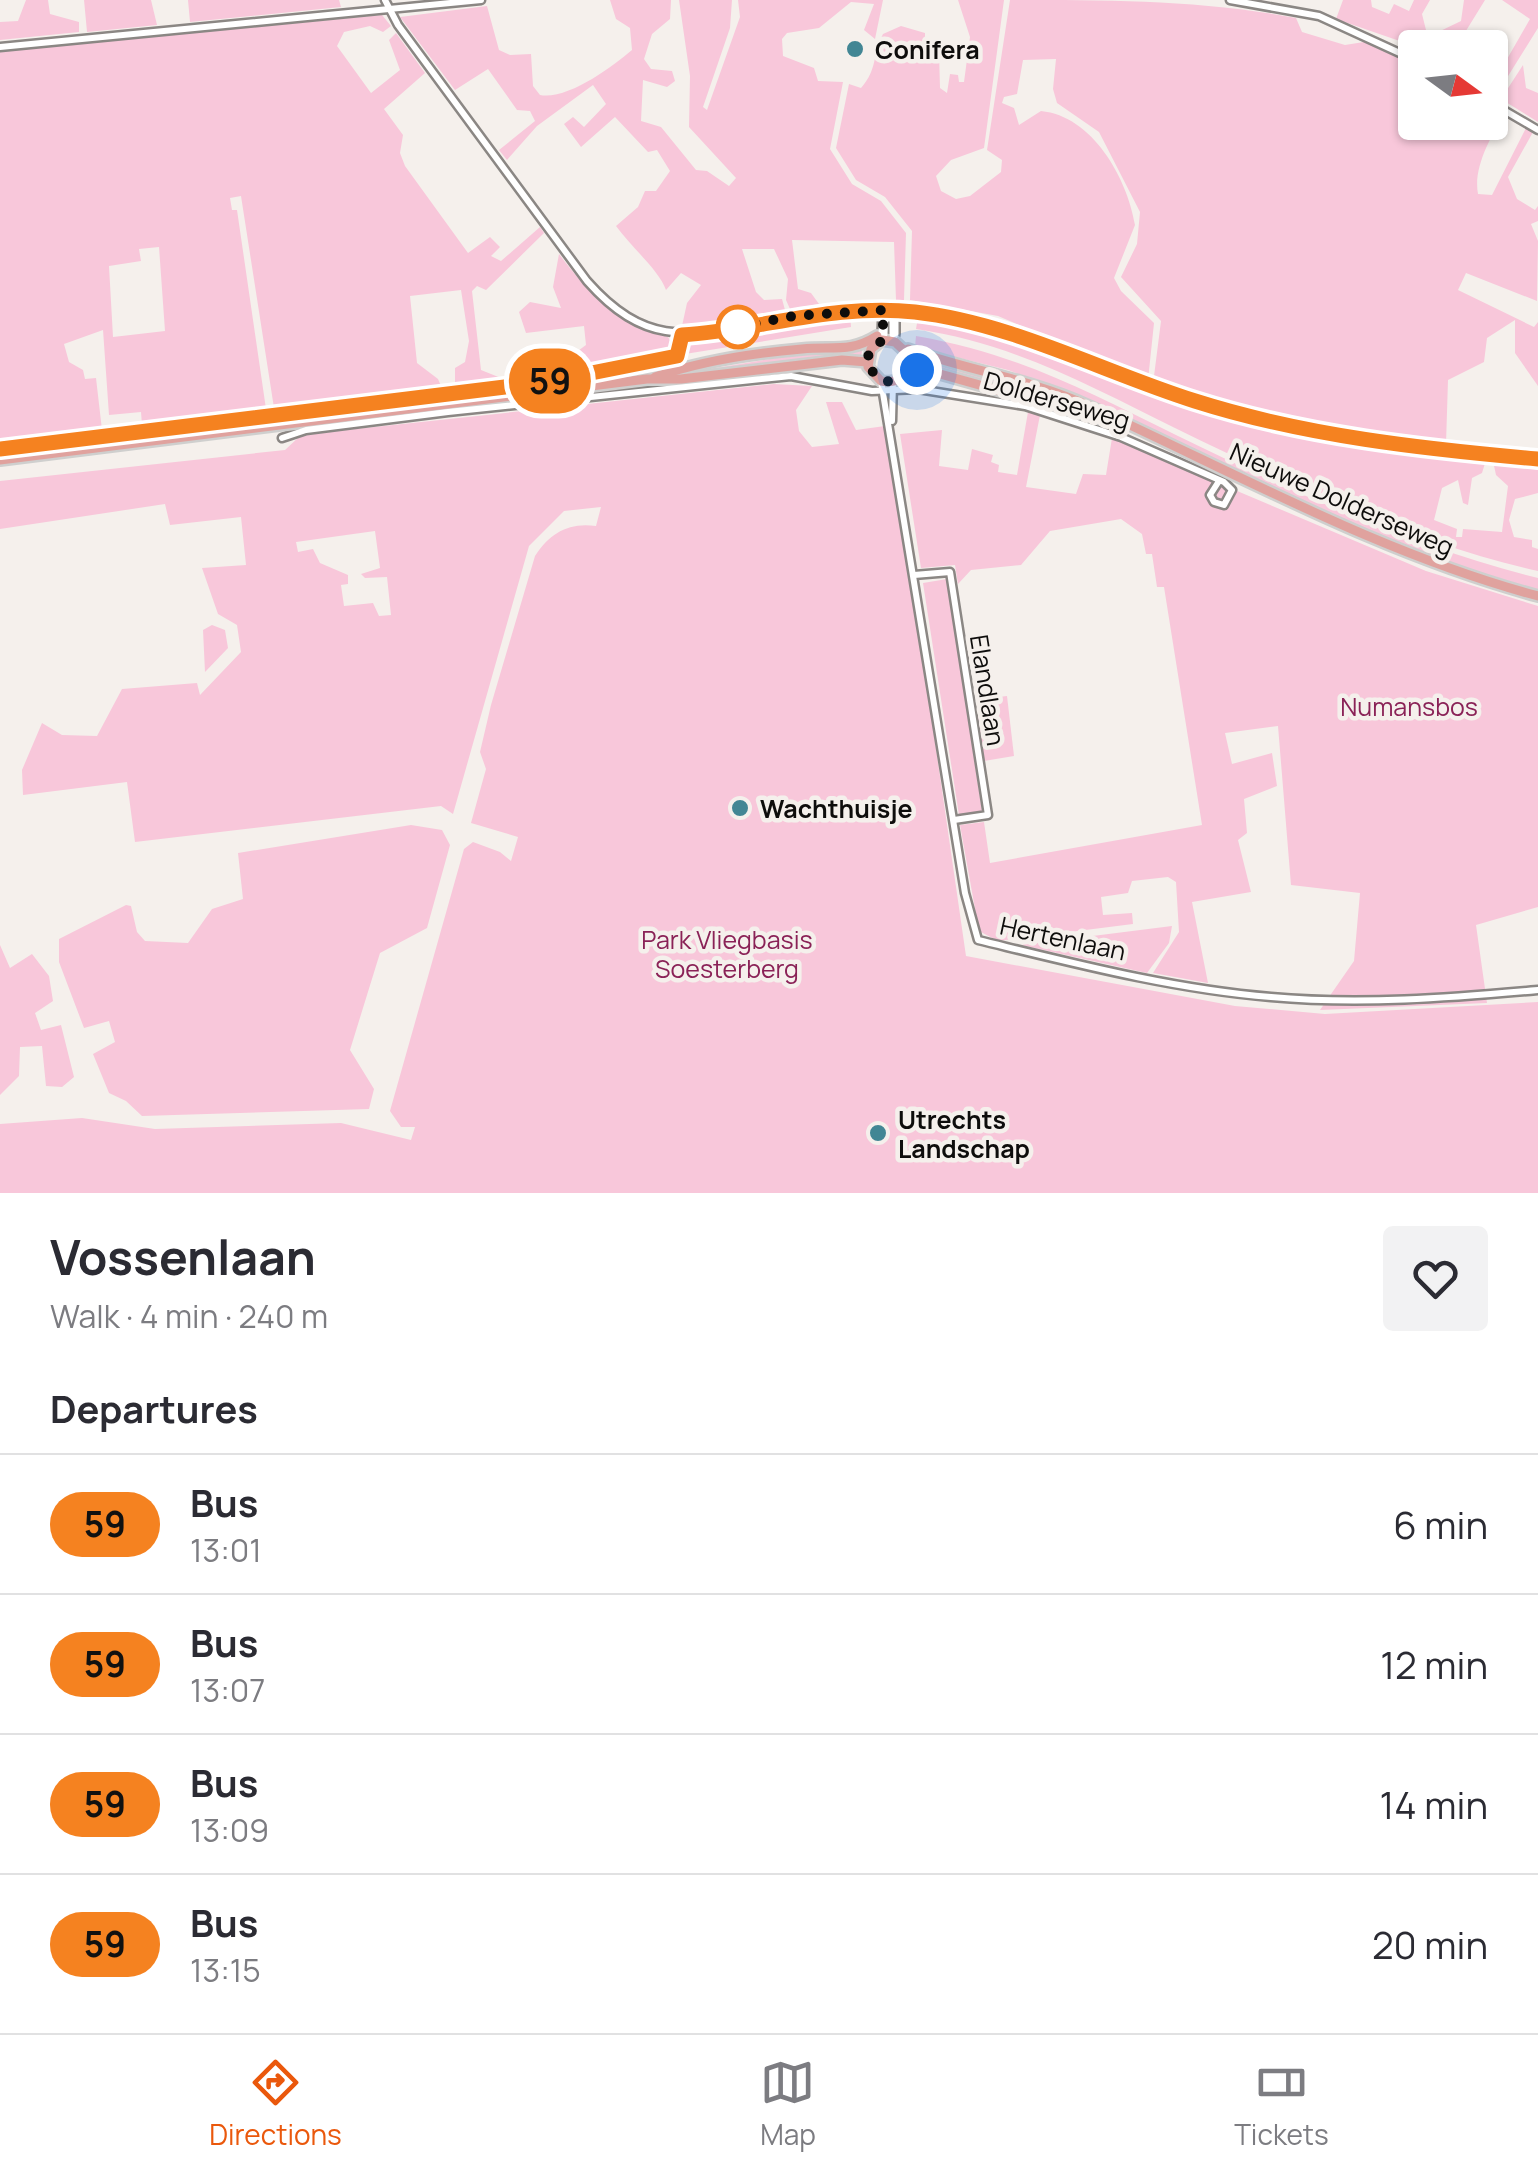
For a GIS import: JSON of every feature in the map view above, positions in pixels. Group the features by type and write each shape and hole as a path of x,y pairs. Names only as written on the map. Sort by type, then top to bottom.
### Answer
{"main road":[{"path":"868,364 871,349 886,336 889,311"},
{"name":"Dolderseweg","path":"889,311 964,321 1197,402 1293,426 1538,459"},
{"path":"647,379 681,368 803,348 860,348 886,336"},
{"path":"0,460 647,379 833,362 868,364 888,385 904,370 908,352 886,336"},
{"name":"Nieuwe Dolderseweg","path":"908,352 1027,381 1369,536 1456,571 1538,596"},
{"name":"Nieuwe Dolderseweg","path":"888,385 917,370 959,378 1134,429"}],"street":[{"path":"385,0 388,10 594,290 644,328 682,335"},
{"path":"0,47 481,0"},
{"path":"1230,0 1320,16 1398,52"},
{"path":"1508,112 1538,130"},
{"name":"Dolderseweg","path":"0,449 546,382 677,356 682,335 794,316 889,311"},
{"name":"Dolderseweg","path":"282,438 306,430 448,412 791,376 936,391 1025,406 1121,436 1220,481"},
{"name":"Hertenlaan","path":"888,385 891,427 968,911 978,940 1135,975 1274,998 1422,999 1538,990"},
{"name":"Elandlaan","path":"914,576 950,572 988,815 954,820"}],"green space":[{"path":"26,0 48,0 50,14 79,22 79,32 0,40 0,22 18,21"},
{"path":"84,0 151,0 157,25 87,32"},
{"path":"188,0 339,0 341,7 190,22"},
{"path":"610,0 671,0 670,19 652,34 644,59 651,69 672,71 675,81 667,87 643,80 641,121 661,127 696,170 707,171 729,186 736,178 689,127 690,76 679,0 732,0 730,28 703,107 707,110 740,17 738,0 883,0 875,39 864,30 874,4 851,2 819,28 787,33 782,39 783,56 814,68 818,81 843,82 830,149 852,184 881,201 906,233 904,300 896,300 894,242 792,240 798,289 811,293 819,304 790,309 786,300 788,279 774,249 742,249 756,292 764,300 782,299 785,310 682,326 687,303 701,285 681,273 666,290 616,226 638,207 645,191 656,191 670,171 657,150 648,152 615,117 581,147 564,124 573,117 584,127 606,104 593,85 537,126 507,160 499,150 535,121 530,111 517,110 488,69 455,90 400,17 487,6 499,50 510,55 531,54 533,86 540,95 551,95 589,81 632,50 630,28 616,19"},
{"path":"958,0 1004,0 984,148 951,160 936,176 941,191 956,199 970,196 1001,172 1002,160 987,150 1010,0 1190,4 1296,18 1302,32 1345,45 1370,41 1398,53 1398,140 1490,140 1481,163 1478,194 1492,195 1526,128 1533,132 1508,177 1517,199 1535,210 1538,206 1538,221 1531,224 1538,241 1537,301 1466,273 1458,290 1534,327 1538,322 1538,386 1515,353 1515,320 1487,338 1484,362 1448,380 1446,444 1263,416 1153,384 1161,321 1121,277 1137,244 1140,212 1099,132 1057,103 1053,89 1056,59 1023,60 1017,94 1004,97 1002,103 1014,108 1019,125 1041,111 1076,124 1115,169 1135,225 1114,278 1121,291 1154,323 1148,380 998,316 910,300 912,231 885,197 856,180 836,148 849,84 861,88 873,68 883,34 901,26 925,33 925,49 939,52 940,88 947,93 950,74 958,75 959,82 964,82 970,37"},
{"path":"1343,0 1371,0 1372,7 1389,14 1394,4 1409,11 1414,0 1430,0 1422,14 1426,30 1398,30 1398,40 1336,19"},
{"path":"1464,0 1485,0 1466,30 1442,30 1461,21"},
{"path":"1502,0 1538,0 1538,28 1508,76 1508,57 1530,19"},
{"path":"382,15 391,26 383,32 370,26 344,32 337,46 371,93 400,70 389,40 396,33 425,73 384,109 403,135 400,153 405,166 468,253 490,237 500,247 491,256 501,261 540,227 544,233 486,290 477,286 472,291 481,370 501,378 455,384 455,368 465,362 469,341 461,290 410,296 417,363 441,386 274,408 241,196 230,198 232,210 237,210 266,409 142,425 141,412 109,415 103,330 64,344 69,362 83,370 85,379 96,378 102,430 0,442 0,51","holes":["159,247 165,331 113,337 109,266 141,261 139,249"]},
{"path":"1523,65 1526,88 1538,93 1538,122 1508,103 1508,88"},
{"path":"559,254 606,306 634,324 668,337 674,347 656,356 547,371 556,354 571,356 586,345 584,326 526,333 519,312 530,302 561,308 553,287"},
{"path":"850,314 851,327 685,354 690,343 700,340"},
{"path":"918,317 980,330 1127,387 1237,420 1361,444 1486,460 1482,473 1472,478 1468,505 1463,503 1458,480 1442,488 1434,520 1457,529 1456,537 1462,537 1463,529 1502,532 1508,486 1496,475 1493,461 1538,466 1538,493 1515,499 1509,520 1514,537 1532,540 1532,547 1538,549 1538,571 1399,529 1264,471 1051,368 986,345 916,329"},
{"path":"916,336 987,353 1051,376 1354,516 1445,551 1538,578 1538,590 1423,555 1068,393 1008,370 915,347"},
{"path":"862,351 861,358 679,374 800,354"},
{"path":"913,359 987,374 1061,400 911,368"},
{"name":"Park Vliegbasis Soesterberg","path":"774,384 812,386 796,410 799,431 812,447 839,444 826,402 842,402 856,430 885,426 896,472 966,956 1235,1006 1325,1014 1538,1002 1538,1193 0,1193 0,1124 82,1118 155,1129 341,1123 411,1140 415,1127 401,1127 390,1111 464,849 473,842 500,852 511,861 518,837 471,823 486,769 480,752 491,705 535,556 561,531 596,526 601,507 564,511 529,546 453,814 441,806 135,842 127,782 23,795 22,770 42,723 62,735 97,736 122,689 197,683 200,695 241,652 237,625 218,614 202,568 246,565 241,517 170,525 165,504 0,529 0,481 285,450 300,436","holes":["375,531 380,568 361,574 365,578 387,577 391,615 379,616 373,603 344,606 341,585 348,584 348,575 320,563 313,549 298,552 296,542"]},
{"name":"Numansbos","path":"1028,412 1040,415 1026,487 1076,494 1083,474 1106,475 1112,438 1426,571 1538,606 1538,907 1476,925 1487,1003 1320,1010 1354,961 1360,893 1291,885 1278,726 1225,733 1232,764 1272,753 1277,786 1244,799 1247,833 1238,840 1251,892 1192,902 1208,983 1153,973 1179,932 1176,882 1168,877 1132,881 1128,893 1101,897 1103,915 1132,913 1133,924 998,941 979,931 960,825 984,822 990,863 1202,825 1164,587 1157,587 1152,554 1146,554 1142,534 1121,519 1050,531 1021,565 971,570 958,584 955,565 921,568 900,434 942,430 939,466 968,470 972,449 993,455 991,462 999,465 998,472 1017,475"},
{"path":"947,579 982,811 959,815 923,583"},
{"path":"212,625 225,630 228,648 205,672 203,630"},
{"path":"1007,696 1014,756 984,761 978,717 991,698"},
{"path":"411,825 442,830 450,845 427,928 380,953 350,1050 374,1089 369,1109 142,1116 126,1101 109,1093 93,1054 115,1042 109,1021 84,1028 59,962 59,939 126,905 131,906 137,932 145,941 188,943 212,909 243,899 238,853"},
{"path":"1172,926 1169,943 1147,973 1021,945"},
{"path":"0,945 10,968 32,954 49,976 53,1001 35,1013 41,1030 61,1025 74,1077 62,1087 46,1086 42,1046 20,1047 19,1076 0,1095"}],"bus line":[{"name":"59","path":"0,449 546,382 677,356 682,335 794,316 884,310 964,321 1197,402 1293,426 1538,459"}],"place":[{"name":"Conifera","path":"855,49"},
{"name":"Wachthuisje","path":"740,808"},
{"name":"Utrechts Landschap","path":"878,1133"}],"route":[{"path":"738,327 794,316 884,310 882,340 868,356 870,370 876,378 889,382 917,370"}]}
